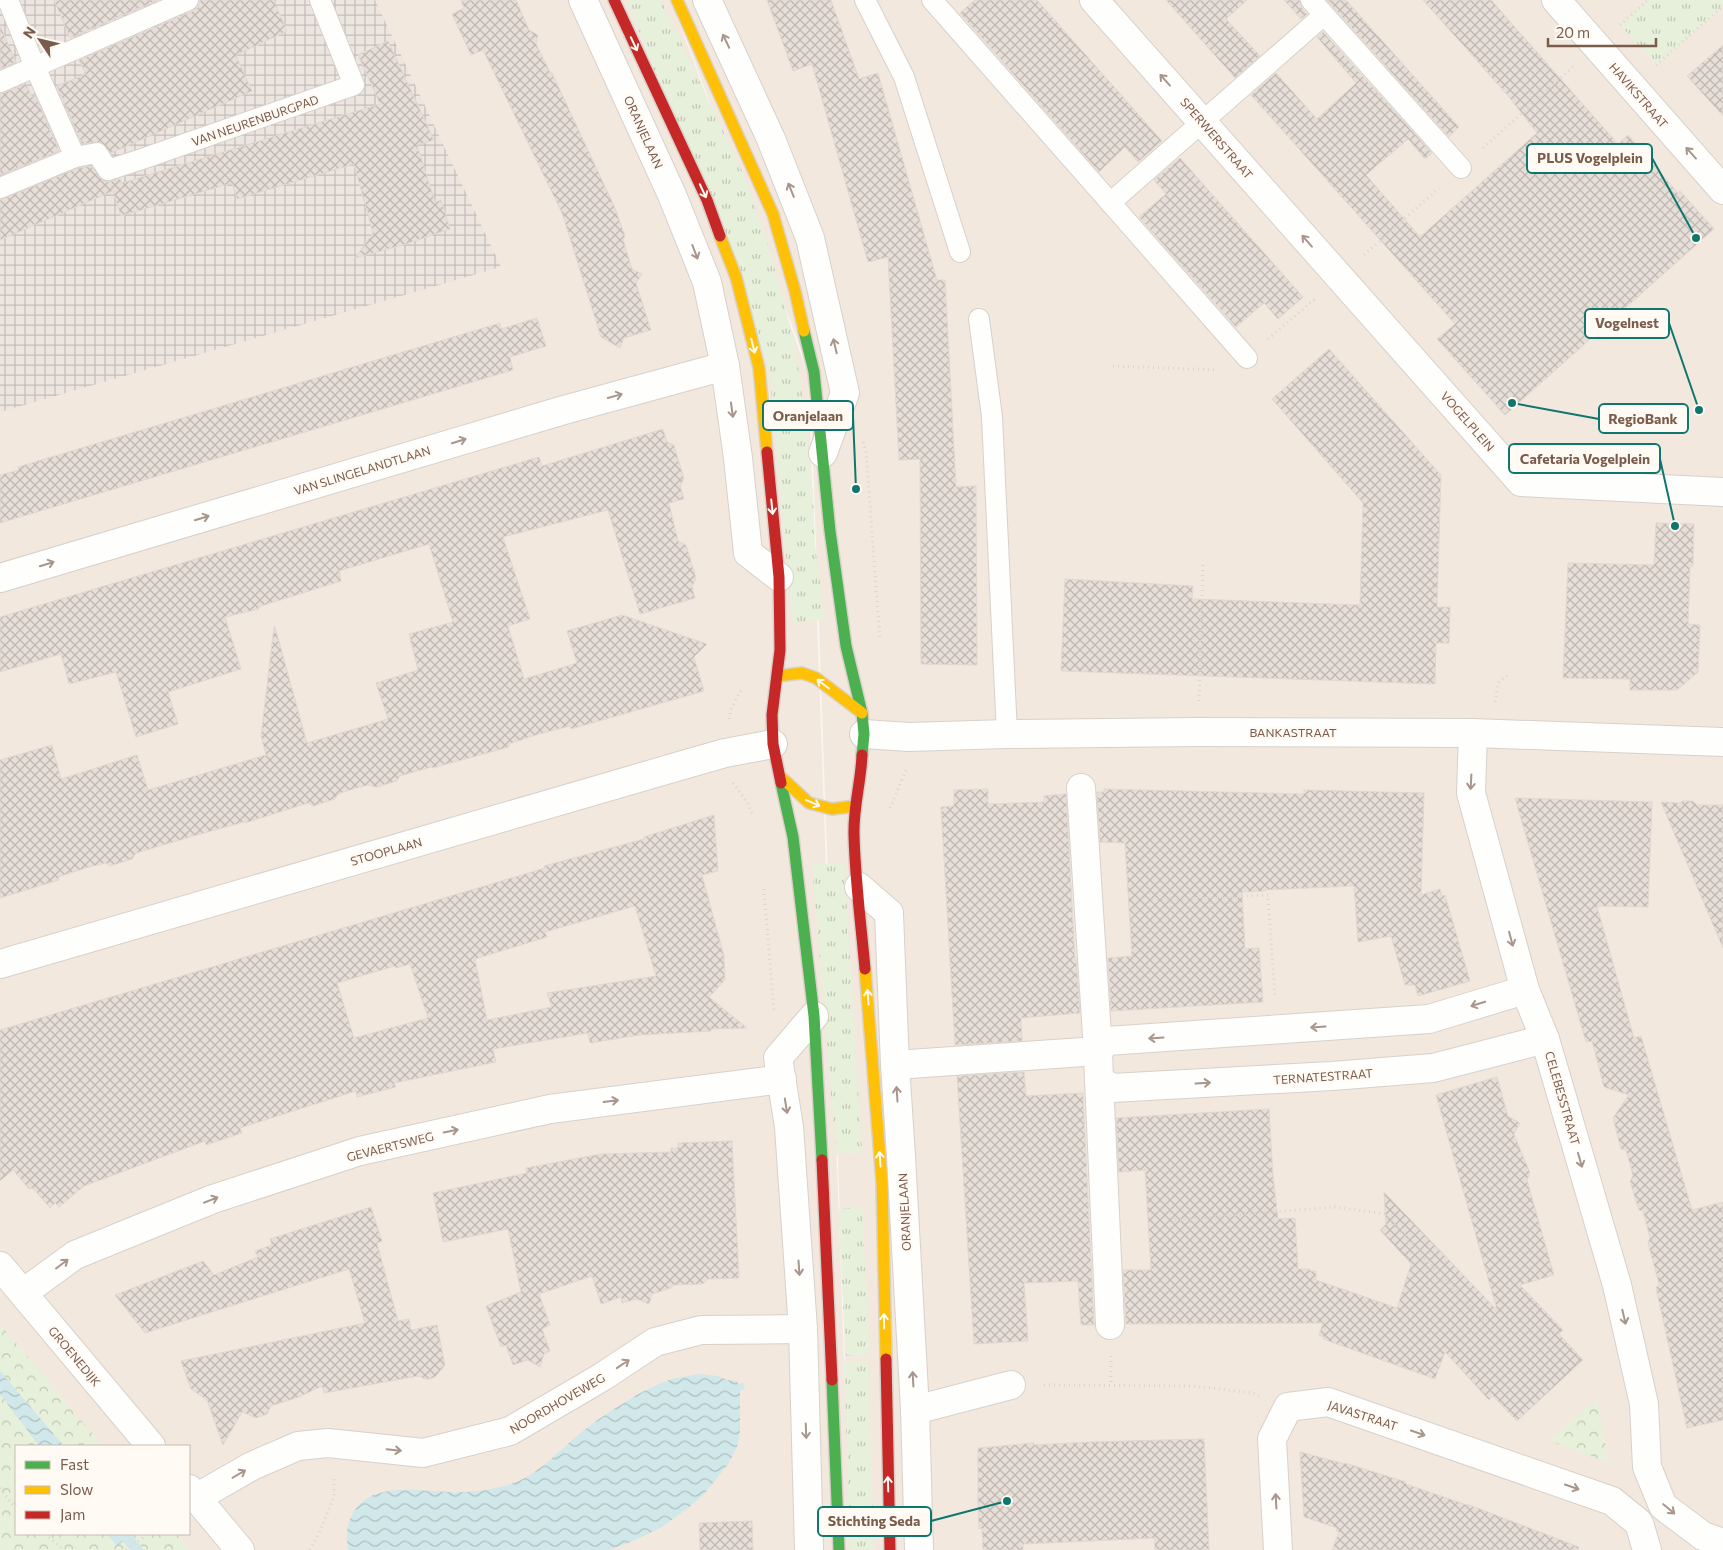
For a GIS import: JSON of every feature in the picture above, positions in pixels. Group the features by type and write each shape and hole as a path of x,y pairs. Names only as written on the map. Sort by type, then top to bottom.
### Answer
{"main road":[{"path":"614,0 707,200 736,277 758,368 779,577 780,650 772,715 773,744 793,837 814,1016 820,1089 839,1550"},
{"name":"ORANJELAAN","path":"677,0 773,214 795,290 814,372 830,531 846,646 863,724 861,775 855,806 854,835 882,1182 890,1550"},
{"path":"777,676 802,673 816,678 863,724"},
{"path":"780,776 809,803 832,809 855,806"}],"street":[{"name":"ORANJELAAN","path":"583,0 672,195 707,282 725,366 738,458 748,552 779,577"},
{"name":"ORANJELAAN","path":"707,0 771,140 810,238 845,394 823,453"},
{"name":"SPERWERSTRAAT","path":"1094,0 1340,277"},
{"name":"HAVIKSTRAAT","path":"1556,0 1723,190"},
{"name":"VOGELPLEIN","path":"1340,277 1521,482 1723,492"},
{"name":"VAN SLINGELANDTLAAN","path":"0,578 564,410 725,366"},
{"name":"BANKASTRAAT","path":"863,724 910,737 1198,732 1474,733 1723,742"},
{"name":"CELEBESSTRAAT","path":"1474,733 1471,793 1525,990 1546,1039 1617,1285 1644,1404 1647,1467 1663,1506 1703,1536 1723,1543"},
{"name":"STOOPLAAN","path":"0,964 725,753 773,744"},
{"path":"1081,788 1100,1080 1110,1326"},
{"name":"ORANJELAAN","path":"859,887 889,913 895,1065 902,1156 915,1410 919,1550"},
{"path":"895,1065 1098,1051 1107,1041 1277,1031 1429,1019 1525,990"},
{"path":"809,1550 803,1329 789,1126 778,1058 814,1016"},
{"name":"TERNATESTRAAT","path":"1100,1080 1112,1088 1433,1068 1546,1039"},
{"name":"GEVAERTSWEG","path":"23,1293 75,1255 213,1199 360,1151 550,1109 782,1079"},
{"name":"GROENEDIJK","path":"0,1266 150,1445"},
{"name":"NOORDHOVEWEG","path":"192,1494 298,1446 328,1443 422,1453 510,1431 602,1377 656,1342 701,1330 803,1329"},
{"path":"915,1410 1011,1385"},
{"name":"JAVASTRAAT","path":"1288,1406 1328,1402 1612,1501 1639,1523 1647,1550"},
{"path":"1278,1550 1272,1439 1288,1406"},
{"path":"192,1494 240,1550"}],"lane":[{"path":"8,0 75,157"},
{"path":"0,82 188,0"},
{"name":"VAN NEURENBURGPAD","path":"0,188 75,157 97,153 108,170 354,85 320,0"},
{"path":"865,0 904,77 960,252"},
{"path":"932,0 1247,358"},
{"path":"1311,0 1461,168"},
{"path":"1110,203 1324,15"},
{"path":"979,319 992,417 1007,734"}],"path":[{"path":"1632,87 1723,6"},
{"path":"1113,366 1231,370 1340,277 1596,46"},
{"path":"1198,732 1203,561"},
{"path":"1152,901 1268,895 1277,1031"},
{"path":"1175,1220 1336,1207 1385,1214 1485,1324"},
{"path":"1011,1385 1193,1386 1253,1393 1288,1406"},
{"path":"310,1550 334,1497 334,1475 328,1443"},
{"path":"0,1488 15,1508"},
{"path":"46,1535 64,1550"},
{"path":"126,1550 146,1535"}],"shaded area":[{"path":"0,0 671,0 808,374 851,1550 0,1550"},
{"path":"0,0 375,0 501,267 0,412"},
{"path":"672,0 1723,0 1723,1550 852,1550 810,374"}],"green space":[{"path":"627,0 661,0 742,171 763,229 794,342 813,493 815,546 825,620 794,623 792,620 769,368"},
{"path":"1648,0 1723,0 1723,6 1657,65 1620,25"},
{"path":"844,862 862,1154 836,1154 812,865"},
{"path":"862,1207 870,1354 846,1356 838,1209"},
{"path":"0,1324 102,1445 15,1445 15,1535 178,1535 190,1550 0,1550"},
{"path":"844,1361 868,1361 874,1550 850,1550"},
{"path":"1597,1399 1609,1463 1550,1441"}],"water":[{"path":"0,1371 63,1445 38,1445 0,1394"},
{"path":"699,1374 718,1376 727,1380 737,1381 738,1384 743,1383 745,1388 740,1391 740,1431 737,1447 729,1463 705,1493 662,1527 609,1550 348,1550 347,1531 353,1513 372,1496 398,1490 471,1492 515,1482 535,1472 587,1428 634,1397 669,1380"},
{"path":"108,1535 131,1535 117,1546"}],"building":[{"path":"54,0 158,0 70,38"},
{"path":"200,0 274,0 287,31 236,55 252,91 111,153 101,142 82,144 57,86 86,74 79,60 193,11 198,7"},
{"path":"461,0 516,0 529,30 538,35 536,44 552,73 615,208 625,236 623,239 632,269 642,274 636,283 651,330 624,338 620,348 601,337 562,213 483,50 471,55 452,14 464,8"},
{"path":"767,0 831,0 859,79 878,73 937,280 945,280 956,487 976,486 977,665 921,664 920,459 899,460 888,257 868,262 812,64 793,71"},
{"path":"975,0 1037,0 1162,141 1138,162 1125,147 1099,172 960,13"},
{"path":"1166,0 1247,0 1226,19 1260,56 1235,78"},
{"path":"1284,0 1299,0 1307,14 1301,19"},
{"path":"1327,0 1346,0 1459,127 1449,137"},
{"path":"1423,0 1491,0 1618,144 1628,135 1678,193 1680,191 1714,229 1505,415 1437,339 1455,324 1251,95 1276,73 1317,119 1356,83 1317,37 1323,32 1432,153 1425,159 1408,139 1366,175 1420,237 1537,133 1509,97"},
{"path":"0,25 16,62 0,69"},
{"path":"388,41 434,140 417,145 435,202 441,200 450,229 403,245 355,258 373,233 354,164 237,199 232,183 121,216 113,191 0,240 0,200 78,168 91,166 102,180 107,182 120,179 122,183 380,104 358,55"},
{"path":"1723,45 1723,116 1687,76"},
{"path":"26,84 32,97 35,95 59,151 0,175 0,94"},
{"path":"1180,158 1303,297 1278,319 1264,303 1236,327 1139,217 1166,194 1154,180"},
{"path":"537,318 546,346 510,357 513,370 0,523 0,475 19,470 18,467 500,323 501,329"},
{"path":"1329,349 1441,475 1437,607 1450,607 1449,643 1436,643 1435,684 1061,671 1065,579 1193,586 1192,599 1360,605 1363,503 1272,399"},
{"path":"663,429 667,442 674,445 684,479 680,486 684,499 669,503 678,541 686,545 696,578 692,587 695,598 640,614 608,510 503,537 530,619 508,626 524,679 577,663 567,631 622,615 707,644 694,657 704,691 571,729 570,726 539,734 509,744 509,747 400,776 397,781 377,787 368,785 353,789 338,794 335,799 313,806 308,803 245,823 136,853 132,859 110,866 106,863 89,867 58,877 59,880 0,898 0,760 52,745 61,779 137,755 148,790 266,755 261,736 274,627 307,743 388,719 376,683 418,670 409,634 453,622 429,544 339,571 341,581 258,607 259,609 225,617 241,669 168,692 178,724 136,737 116,672 69,684 61,654 0,672 0,617 539,457 542,466"},
{"path":"1656,523 1694,524 1693,566 1690,566 1688,624 1700,625 1698,672 1677,690 1630,690 1630,679 1563,678 1568,563 1654,565"},
{"path":"988,789 988,804 1044,802 1044,796 1066,794 1075,960 1080,1013 1021,1018 1022,1041 955,1045 941,807 954,806 954,790"},
{"path":"1104,789 1304,794 1304,790 1424,793 1421,895 1440,889 1442,896 1445,895 1470,981 1418,996 1415,985 1405,985 1391,936 1358,942 1354,886 1265,890 1242,892 1245,949 1259,948 1263,1002 1111,1011 1108,958 1132,956 1125,843 1100,842 1097,792 1104,792"},
{"path":"1515,798 1652,802 1648,907 1597,906 1634,1038 1641,1036 1692,1210 1723,1202 1723,1420 1687,1428 1656,1288 1659,1284 1648,1243 1650,1238 1643,1211 1639,1210 1630,1181 1633,1176 1626,1150 1621,1149 1613,1118 1629,1095 1604,1087 1592,1041 1586,1042"},
{"path":"1693,801 1697,805 1723,805 1723,948 1661,802 1679,803"},
{"path":"714,815 718,871 702,875 724,956 725,980 709,997 747,1028 639,1035 590,1043 588,1033 493,1049 496,1062 394,1083 396,1087 357,1097 356,1091 240,1128 242,1133 206,1145 205,1141 84,1186 59,1207 55,1203 50,1208 33,1188 29,1189 13,1170 0,1181 0,1030 545,868 544,866 644,839 644,837","holes":["635,906 656,976 547,993 552,1007 487,1020 475,959 547,937 545,932","410,964 428,1018 354,1038 337,983 395,966 396,968"]},
{"path":"1024,1072 1026,1096 1083,1093 1094,1325 1081,1325 1078,1281 1024,1283 1028,1341 974,1344 957,1076"},
{"path":"1497,1077 1508,1116 1520,1123 1514,1134 1530,1173 1527,1180 1554,1275 1520,1285 1563,1330 1559,1334 1583,1360 1517,1421 1493,1396 1489,1400 1445,1352 1435,1379 1323,1339 1324,1337 1319,1335 1323,1323 1126,1324 1123,1270 1151,1270 1145,1170 1119,1172 1116,1118 1269,1109 1278,1219 1295,1218 1298,1269 1316,1271 1316,1280 1397,1308 1411,1264 1380,1230 1386,1224 1384,1192 1497,1310 1436,1095"},
{"path":"732,1141 739,1278 708,1279 703,1284 673,1285 671,1288 652,1294 649,1304 637,1299 622,1303 621,1297 601,1304 592,1276 539,1294 550,1325 542,1329 550,1351 544,1354 540,1367 528,1360 513,1365 506,1345 501,1347 486,1306 521,1292 508,1229 443,1242 433,1193 527,1173 526,1168 601,1154 671,1152 671,1148 678,1148 678,1143"},
{"path":"371,1207 382,1241 377,1243 398,1321 409,1319 411,1330 437,1325 445,1365 431,1379 418,1376 324,1393 322,1386 299,1397 271,1406 267,1414 256,1418 242,1412 223,1445 207,1400 191,1389 181,1361 365,1323 349,1269 145,1333 115,1295 203,1261 214,1275 258,1257 255,1251 272,1245 270,1239"},
{"path":"1204,1439 1209,1550 1155,1550 1154,1538 1023,1544 1023,1550 983,1550 982,1528 979,1529 978,1448 1034,1443 1034,1445"},
{"path":"1300,1452 1345,1463 1406,1482 1406,1484 1467,1504 1579,1547 1578,1550 1332,1550 1339,1532 1336,1531 1337,1528 1304,1517"},
{"path":"752,1521 753,1550 700,1550 699,1523"}],"waterway":[{"path":"125,1535 137,1550"}],"traffic: fast":[{"path":"804,331 814,372 830,531 846,646 862,713 864,734 862,755"},
{"path":"781,783 793,837 814,1016 822,1160"},
{"path":"832,1380 839,1550"}],"traffic: slow":[{"path":"677,0 773,214 795,291 804,331"},
{"path":"720,236 736,277 759,368 767,452"},
{"path":"777,676 802,673 816,678 862,713"},
{"path":"780,776 809,803 832,809 855,806"},
{"path":"865,969 882,1182 886,1359"}],"traffic: jam":[{"path":"614,0 707,200 720,236"},
{"path":"767,452 779,577 780,650 772,715 773,744 781,783"},
{"path":"862,755 854,835 865,969"},
{"path":"822,1160 832,1380"},
{"path":"886,1359 890,1550"}],"place":[{"name":"PLUS Vogelplein","path":"1696,238"},
{"name":"RegioBank","path":"1512,403"},
{"name":"Vogelnest","path":"1699,410"},
{"name":"Oranjelaan","path":"856,489"},
{"name":"Cafetaria Vogelplein","path":"1675,526"},
{"name":"Stichting Seda","path":"1007,1501"}]}
